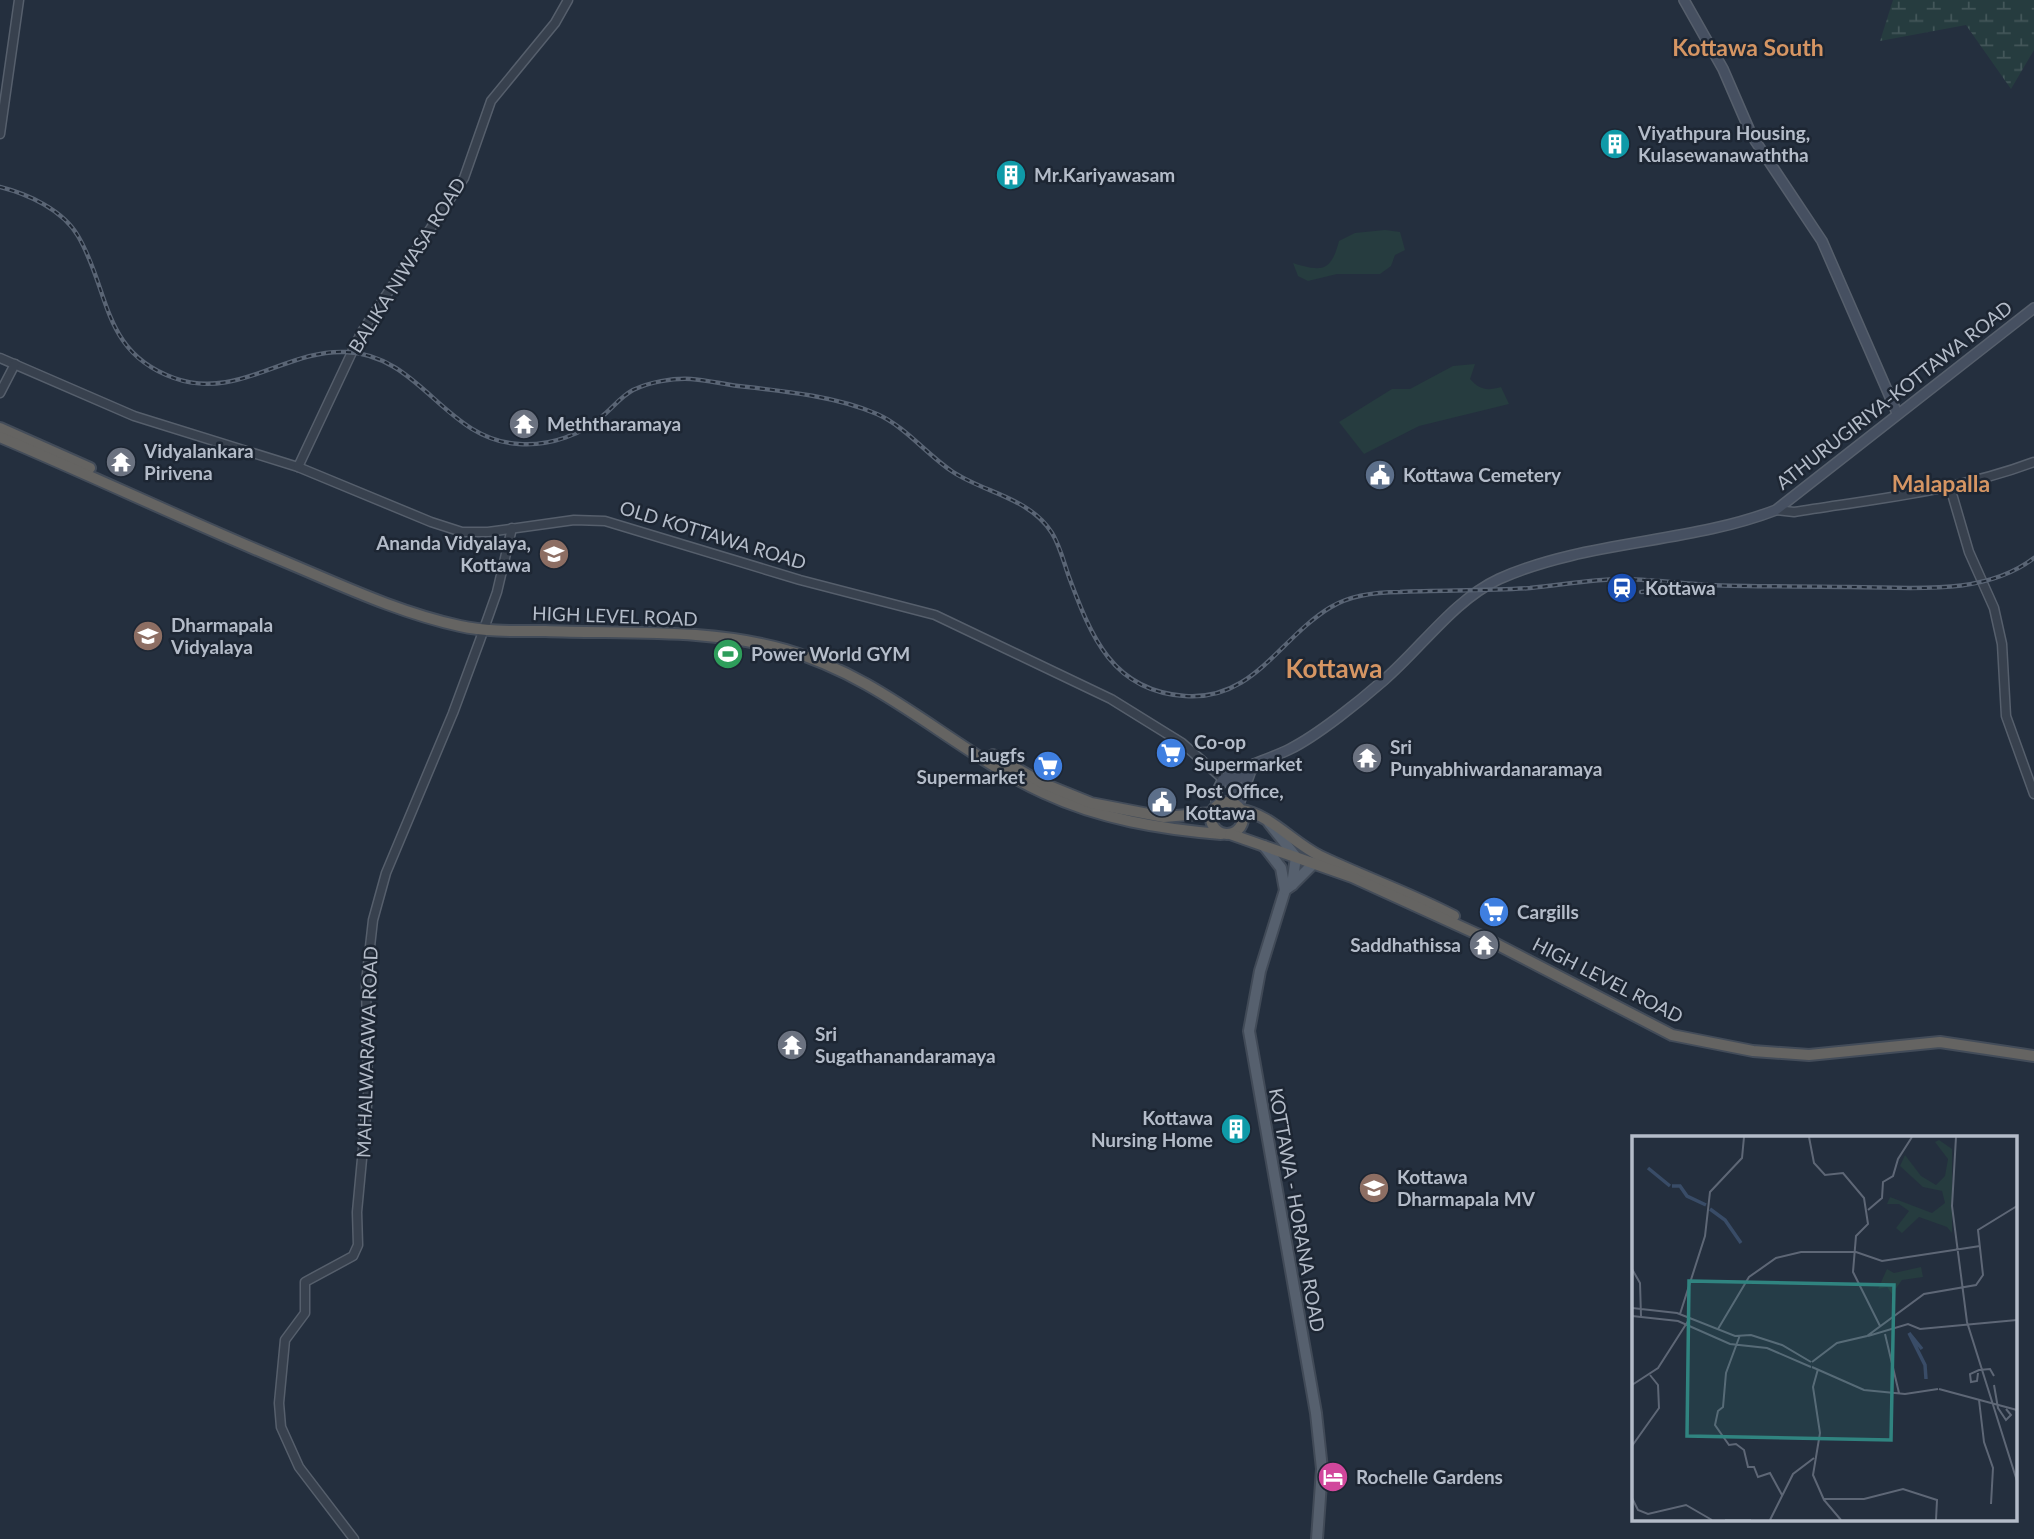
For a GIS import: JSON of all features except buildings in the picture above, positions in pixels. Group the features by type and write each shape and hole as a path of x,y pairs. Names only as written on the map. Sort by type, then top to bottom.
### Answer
{"highway":[{"name":"HIGH LEVEL ROAD","path":"0,428 237,536 415,611 484,627 739,634 789,646 853,673 908,703 970,743 1066,794 1112,808 1164,817 1213,810"},
{"name":"HIGH LEVEL ROAD","path":"0,437 414,615 484,627 739,639 788,650 862,683 1041,792 1073,806 1106,817 1155,826 1226,834 1296,856 1477,933 1672,1034 1754,1051 1809,1052 1946,1038 2034,1054"},
{"path":"1225,802 1238,807 1242,825 1226,834 1211,823 1213,810 1225,802"},
{"name":"HIGH LEVEL ROAD","path":"1238,807 1257,814 1321,856 1423,900 1657,1024 1682,1034 1754,1047 1809,1052"}],"main road":[{"path":"1684,0 1723,69 1752,136 1822,241 1898,413"},
{"name":"ATHURUGIRIYA-KOTTAWA ROAD","path":"1227,781 1294,747 1384,680 1479,589 1502,578 1564,559 1732,523 1776,510 2034,308"},
{"name":"ATHURUGIRIYA-KOTTAWA ROAD","path":"1227,781 1250,773 1261,763"},
{"path":"1238,807 1250,773"},
{"path":"1213,810 1216,793 1227,781 1234,790 1238,807"},
{"path":"1269,823 1296,856"},
{"path":"1264,846 1281,868 1288,887 1314,863"},
{"name":"KOTTAWA - HORANA ROAD","path":"1296,856 1260,971 1249,1031 1316,1413 1322,1469 1317,1539"}],"street":[{"path":"0,134 19,0"},
{"name":"BALIKA NIWASA ROAD","path":"298,467 361,333 464,178 491,101 555,23 568,0"},
{"name":"OLD KOTTAWA ROAD","path":"0,358 134,416 298,467 431,522 462,532 574,520 605,521 800,580 935,615 1139,715 1182,743 1227,781"},
{"path":"0,393 15,364"},
{"path":"1776,510 1794,512 1950,486 1995,477 2034,462"},
{"path":"1950,486 1969,552 1994,608 2002,644 2006,716 2034,794"},
{"name":"MAHALWARAWA ROAD","path":"354,1539 312,1486 285,1441 279,1416 285,1340 305,1313 305,1282 353,1256 358,1245 357,1212 368,1095 366,982 373,920 386,873 453,713 484,627 504,567 512,528"}],"green space":[{"path":"1893,0 2034,0 2034,50 2011,89 1966,25 1880,41"},
{"path":"1385,230 1400,232 1405,250 1395,255 1391,266 1380,274 1337,274 1308,281 1298,276 1293,263 1311,268 1324,267 1333,259 1339,241 1355,233"},
{"path":"1475,364 1470,379 1484,389 1501,387 1509,404 1419,426 1364,454 1339,422 1392,389 1410,389 1453,366"}],"railway":[{"path":"0,187 44,204 63,218 78,236 120,336 150,367 174,378 197,383 219,383 240,379 303,358 346,352 372,357 394,367 471,428 493,439 519,444 566,438 597,421 633,390 676,379 809,395 877,414 897,426 953,472 1019,504 1043,521 1060,549 1086,620 1108,657 1122,672 1139,684 1160,692 1185,696 1209,695 1230,689 1248,678 1331,607 1356,597 1373,594 1514,589 1625,579 1726,586 1945,587 1992,579 2034,558"},
{"path":"1641,592 1675,589"}],"place":[{"name":"Viyathpura Housing, Kulasewanawaththa","path":"1615,144"},
{"name":"Mr.Kariyawasam","path":"1011,175"},
{"name":"Meththaramaya","path":"524,424"},
{"name":"Vidyalankara Pirivena","path":"121,462"},
{"name":"Kottawa Cemetery","path":"1380,475"},
{"name":"Ananda Vidyalaya, Kottawa","path":"554,554"},
{"name":"Kottawa","path":"1622,588"},
{"name":"Dharmapala Vidyalaya","path":"148,636"},
{"name":"Power World GYM","path":"728,654"},
{"name":"Co-op Supermarket","path":"1171,753"},
{"name":"Sri Punyabhiwardanaramaya","path":"1367,758"},
{"name":"Laugfs Supermarket","path":"1048,766"},
{"name":"Post Office, Kottawa","path":"1162,802"},
{"name":"Cargills","path":"1494,912"},
{"name":"Saddhathissa","path":"1484,945"},
{"name":"Sri Sugathanandaramaya","path":"792,1045"},
{"name":"Kottawa Nursing Home","path":"1236,1129"},
{"name":"Kottawa Dharmapala MV","path":"1374,1188"},
{"name":"Rochelle Gardens","path":"1333,1477"}],"district":[{"name":"Kottawa South","path":"1748,48"},
{"name":"Malapalla","path":"1941,484"},
{"name":"Kottawa","path":"1334,669"}]}
